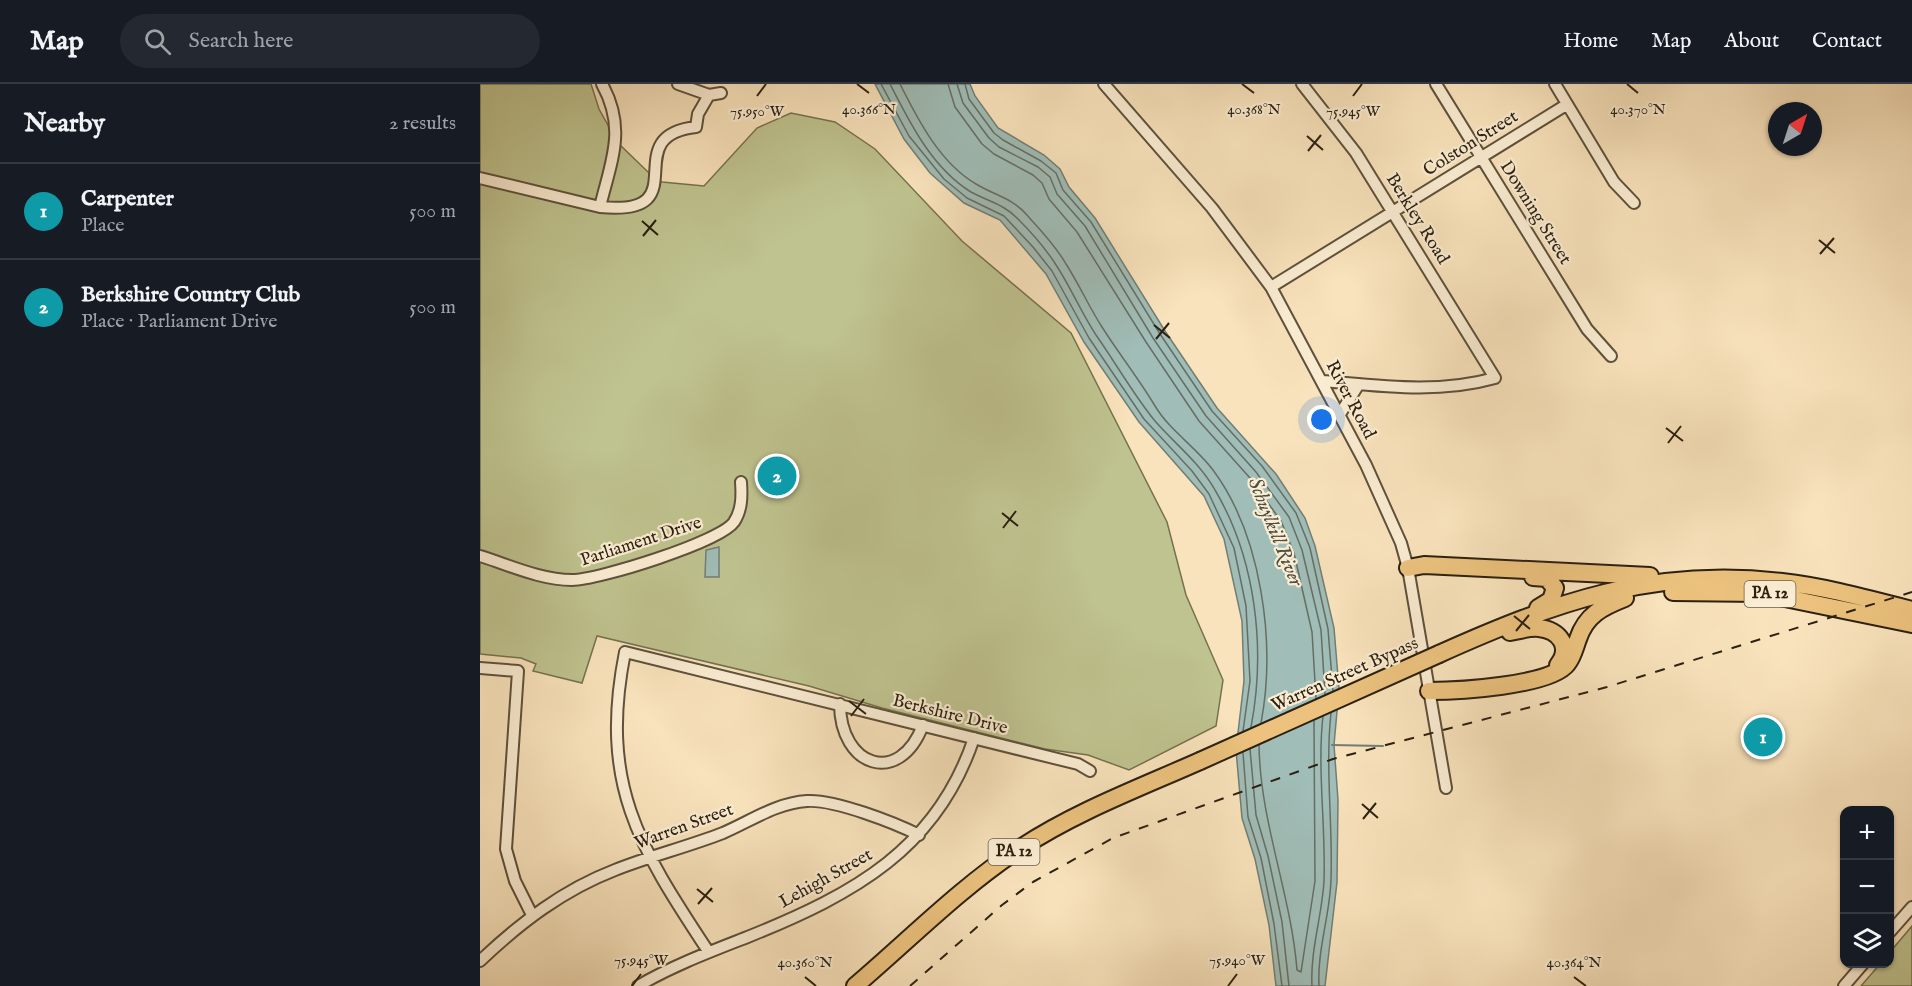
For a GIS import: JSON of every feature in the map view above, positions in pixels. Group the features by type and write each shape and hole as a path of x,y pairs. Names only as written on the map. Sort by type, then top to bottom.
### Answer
{"highway":[{"path":"1408,568 1424,565 1702,579"},
{"path":"1408,568 1424,571 1540,577 1550,580 1555,588 1553,596 1525,617"},
{"name":"Warren Street Bypass","path":"855,986 957,896 1021,848 1075,817 1201,765 1439,659 1525,617 1612,590 1661,582 1702,579 1742,579 1804,585 1912,610"},
{"name":"Warren Street Bypass","path":"1439,659 1566,612 1625,598 1683,591 1752,592 1802,599 1912,624"},
{"path":"1429,691 1448,691 1552,676 1570,660 1582,628 1590,617 1605,605 1625,598"},
{"path":"1429,691 1447,686 1545,673 1555,668 1562,659 1564,646 1552,632 1535,628 1510,632"},
{"name":"Warren Street Bypass","path":"868,986 970,896 1026,855 1078,825 1201,765"}],"street":[{"path":"600,207 616,135 616,118 612,102 602,84"},
{"path":"678,84 709,95 721,93"},
{"name":"River Road","path":"1104,84 1212,208 1271,287 1340,414 1394,528 1408,568 1446,788"},
{"name":"Berkley Road","path":"1302,84 1341,132 1496,378 1467,386 1430,389 1359,384"},
{"name":"Downing Street","path":"1436,84 1587,329 1611,356"},
{"path":"1555,84 1614,182 1634,203"},
{"path":"480,178 600,207 633,208 647,201 654,185 657,152 667,134 676,129 696,127 698,114 709,95"},
{"name":"Colston Street","path":"1271,287 1566,105"},
{"path":"1323,381 1359,384 1340,414"},
{"name":"Parliament Drive","path":"480,555 559,579 574,580 604,574 695,545 733,524 740,510 741,482"},
{"name":"Berkshire Drive","path":"650,858 628,805 616,743 616,704 625,652 1078,764 1090,771"},
{"path":"480,668 518,671 506,849 515,881 532,915"},
{"path":"840,704 840,718 849,744 856,754 877,764 893,762 906,755 916,744 923,725"},
{"name":"Lehigh Street","path":"638,986 708,951 781,923 831,898 887,864 920,836 950,795 974,738"},
{"name":"Warren Street","path":"480,961 532,915 602,875 724,832 784,804 810,801 889,820 920,836"},
{"path":"650,858 708,951"},
{"path":"1894,927 1912,907"},
{"path":"1844,986 1859,968"}],"green space":[{"path":"480,84 591,84 599,109 618,143 648,172 662,182 704,186 757,128 791,113 835,122 875,149 962,241 1071,333 1167,522 1186,595 1223,680 1216,726 1129,770 1088,755 1045,749 882,708 809,686 597,636 582,683 533,671 536,664 521,658 480,654"},
{"path":"1912,926 1912,986 1861,986 1877,968 1894,968 1894,947"}],"water":[{"name":"Schuylkill River","path":"875,84 970,84 975,96 998,128 1044,155 1060,169 1069,187 1095,218 1165,331 1217,408 1276,474 1305,518 1315,546 1334,628 1339,689 1334,745 1338,800 1337,882 1325,986 1276,986 1269,925 1255,859 1242,818 1236,750 1244,681 1242,621 1224,539 1204,496 1139,422 1084,342 1046,274 1000,220 964,203 930,173 904,139"},
{"path":"719,547 719,577 705,577 706,550"}],"waterway":[{"path":"1332,745 1383,746"}],"railway":[{"path":"910,986 1002,905 1033,882 1113,838 1333,759 1607,687 1912,592"}],"place":[{"name":"Berkshire Country Club","path":"777,476"},
{"name":"Carpenter","path":"1763,737"}]}
